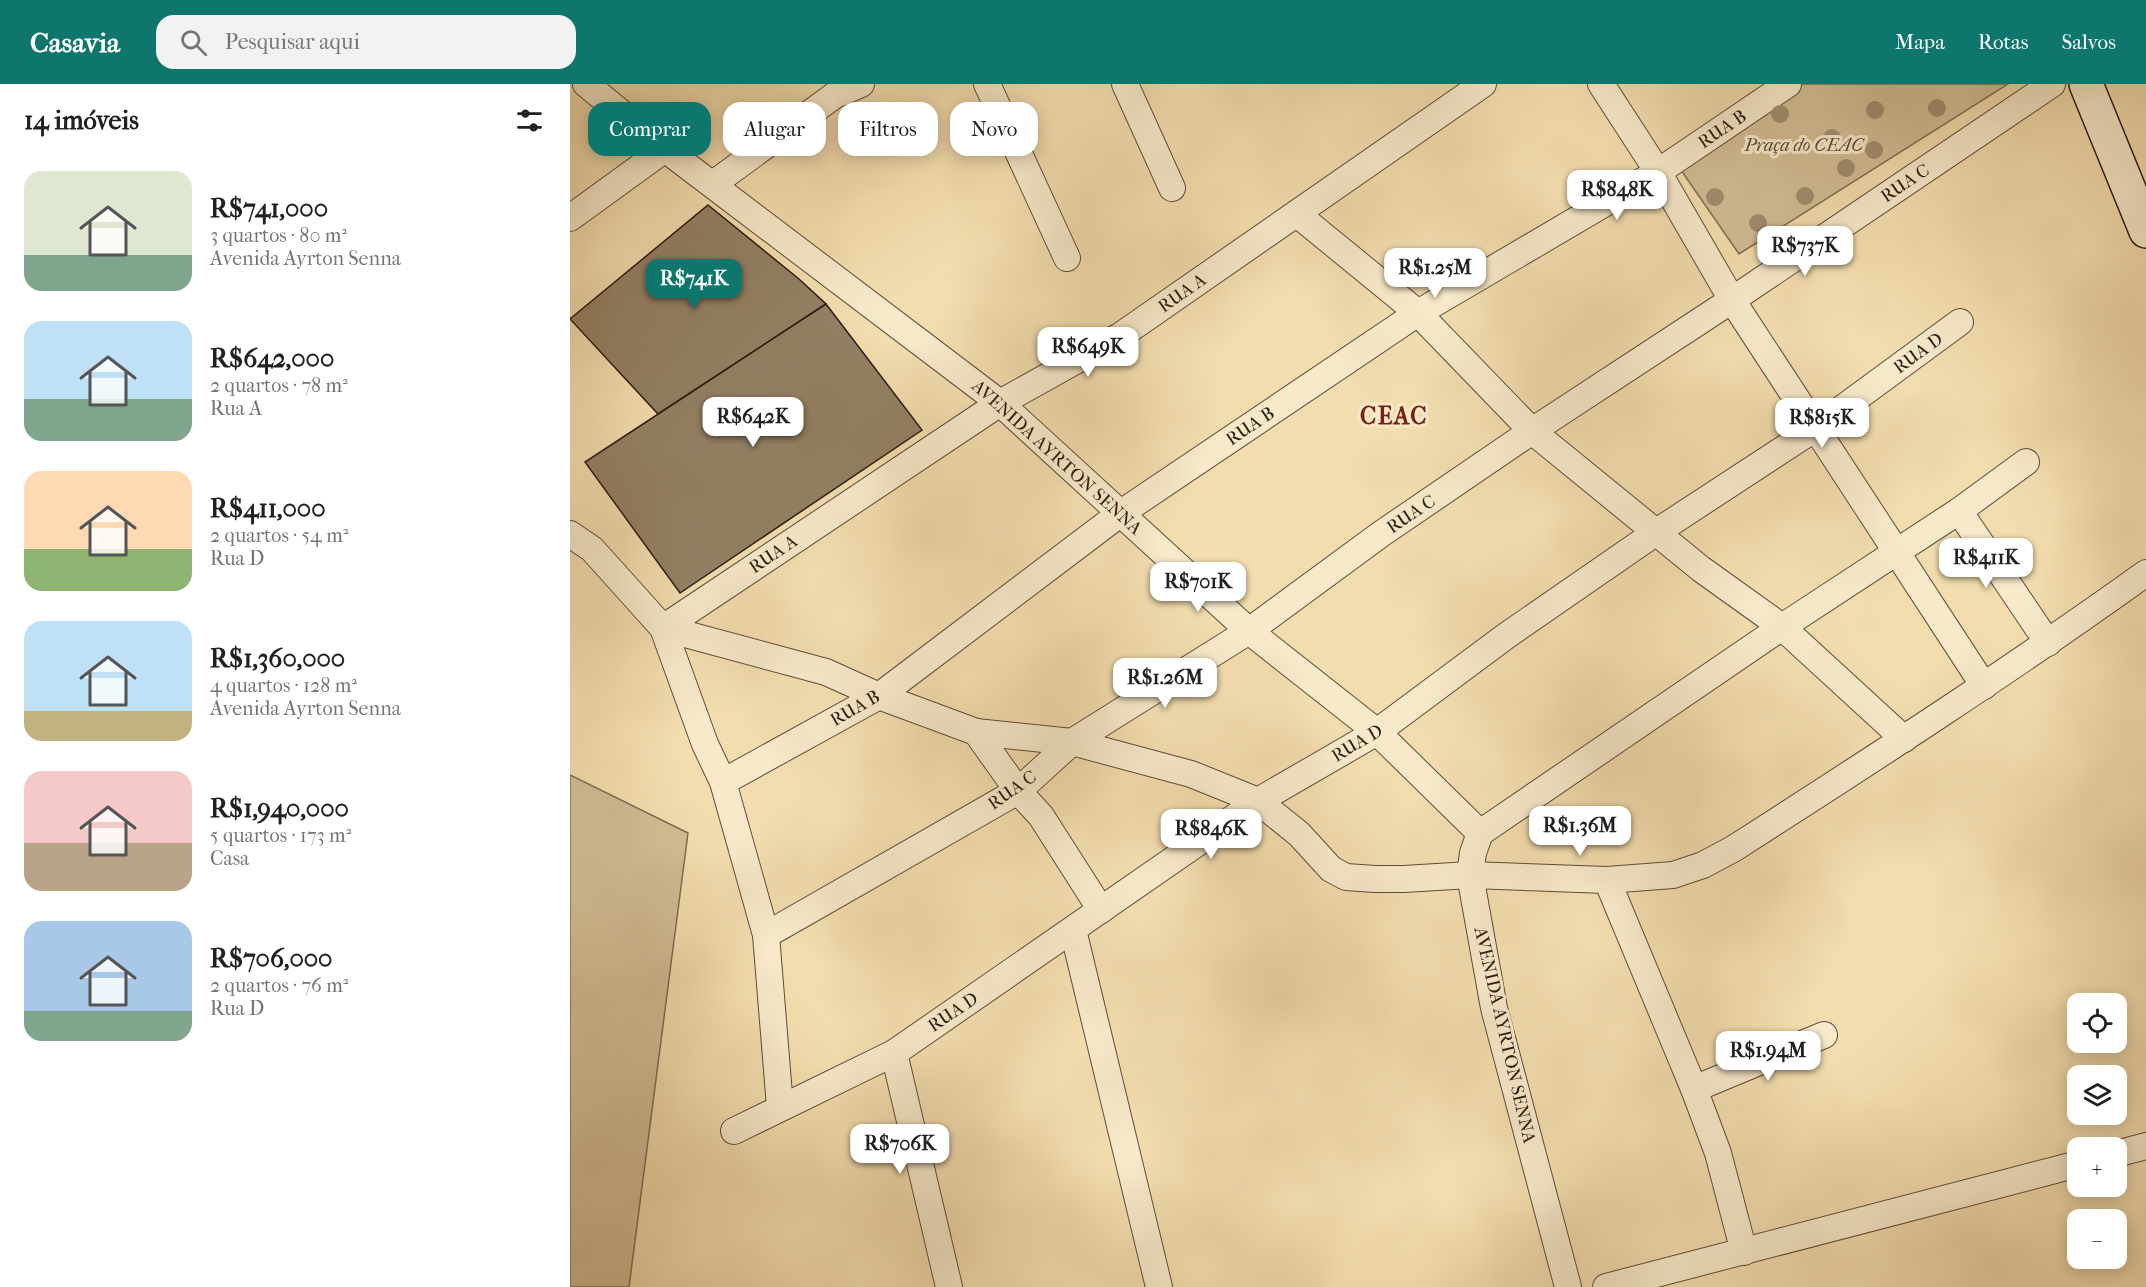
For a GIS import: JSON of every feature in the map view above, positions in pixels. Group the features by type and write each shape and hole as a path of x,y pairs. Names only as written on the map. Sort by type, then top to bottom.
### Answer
{"main road":[{"path":"2086,84 2146,231"}],"street":[{"name":"AVENIDA AYRTON SENNA","path":"586,84 608,102"},
{"path":"713,184 833,89 861,84"},
{"path":"987,84 1067,258"},
{"path":"1125,84 1172,188"},
{"name":"RUA A","path":"663,628 1000,403 1120,336 1483,84"},
{"path":"1601,84 1658,172 1732,300 1984,686"},
{"name":"RUA B","path":"723,782 879,696 1121,513 1418,313 1658,172 1788,84"},
{"name":"RUA C","path":"766,935 1018,791 1072,742 1249,631 1381,534 1532,431 1732,300 2052,84"},
{"path":"570,218 655,156"},
{"name":"AVENIDA AYRTON SENNA","path":"675,156 1000,403 1249,631 1377,732 1480,833 1473,853 1470,874 1494,1008 1568,1287"},
{"path":"1297,214 1418,313 1532,431 1655,533 1782,627 1904,740"},
{"name":"RUA D","path":"734,1131 894,1053 1258,801 1377,732 1506,636 1655,533 1817,427 1960,322"},
{"path":"1480,833 1782,627 1959,511 2025,462"},
{"path":"1959,511 2048,644"},
{"path":"570,534 592,549 663,628 705,744 723,782 766,935 780,1107"},
{"path":"663,628 826,672 879,696 976,732 1072,742 1191,774 1258,801 1299,834 1331,869 1346,877 1404,879 1470,874 1607,880 1673,874 1703,865 1733,849 1904,740 2048,644 2146,573"},
{"path":"976,732 1018,791 1041,816 1101,910"},
{"path":"1607,880 1694,1089 1718,1153 1744,1252"},
{"path":"1073,930 1159,1287"},
{"path":"1694,1089 1824,1035"},
{"path":"894,1053 949,1287"},
{"path":"2127,1151 2146,1146"},
{"path":"1607,1287 2067,1167"}],"green space":[{"name":"Praça do CEAC","path":"1791,84 2008,84 1739,254 1676,163"},
{"path":"570,775 688,833 629,1287 570,1287"}],"building":[{"path":"708,205 826,304 658,414 570,319"},
{"path":"826,304 922,430 680,593 585,462"}],"district":[{"name":"CEAC","path":"1394,416"}]}
